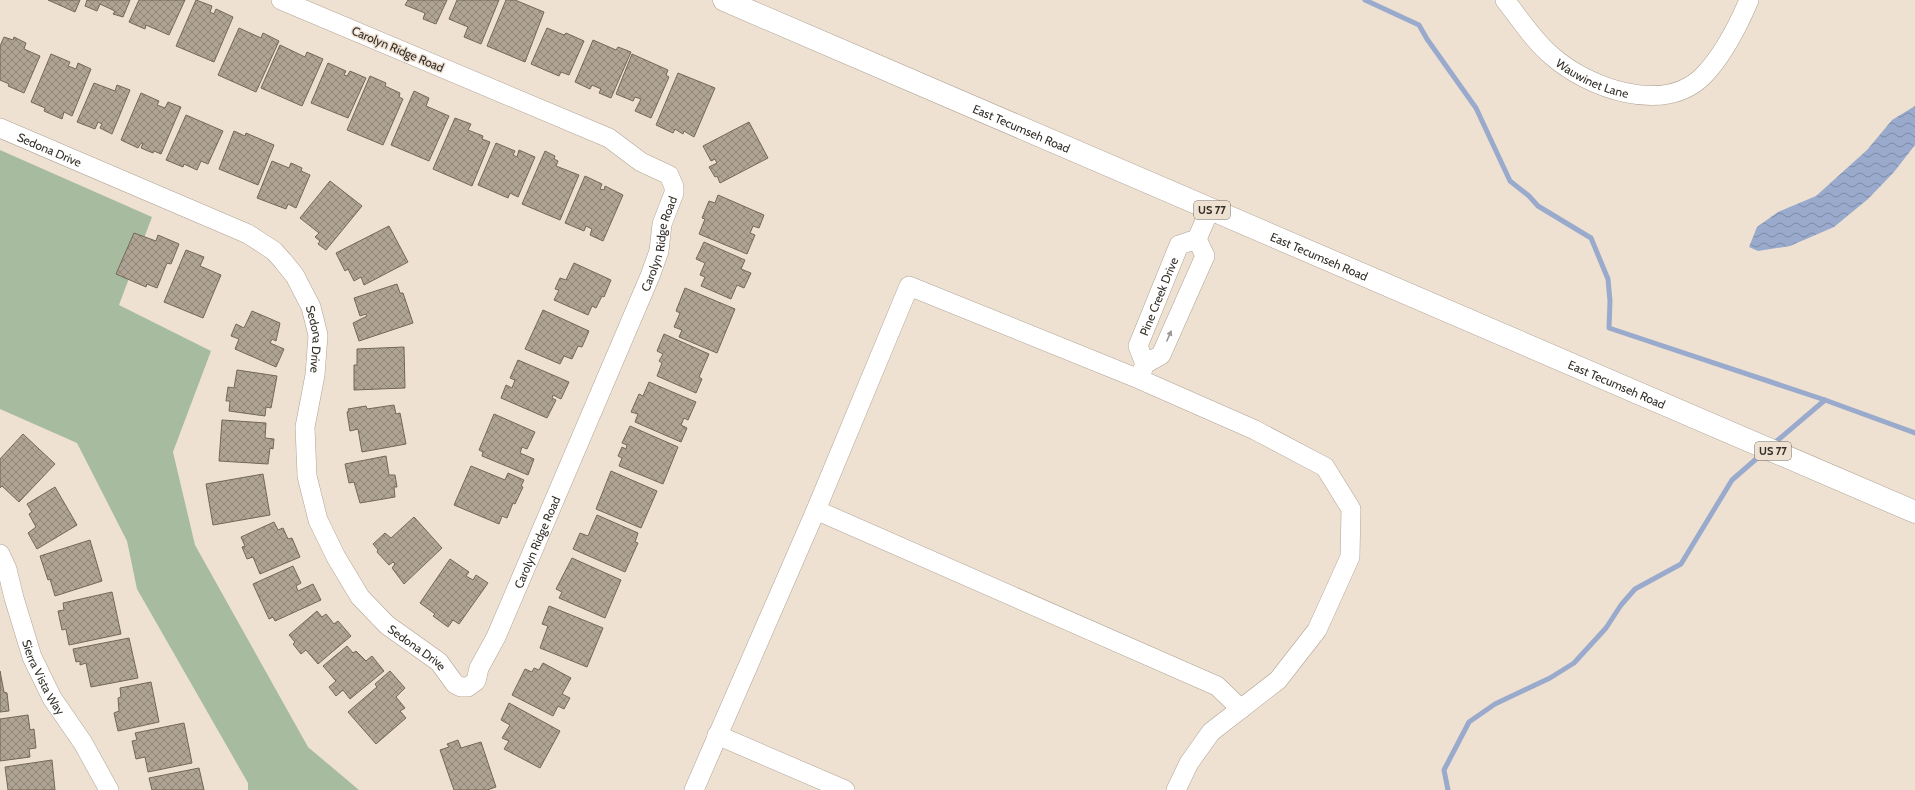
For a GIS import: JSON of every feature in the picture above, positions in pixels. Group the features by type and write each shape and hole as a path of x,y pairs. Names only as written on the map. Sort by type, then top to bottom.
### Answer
{"main road":[{"name":"East Tecumseh Road","path":"724,0 1915,512"}],"street":[{"name":"Carolyn Ridge Road","path":"281,0 609,138 641,162 669,175 674,187 674,193 662,224 659,252 650,276 496,637 479,668 476,681 473,685 462,687 455,684"},
{"name":"Wauwinet Lane","path":"1505,0 1536,40 1552,57 1570,69 1606,87 1626,93 1663,96 1677,93 1704,76 1729,40 1749,0"},
{"name":"Sedona Drive","path":"0,128 248,234 274,251 296,276 311,307 318,335 315,375 305,427 307,476 318,520 336,557 360,597 387,625 439,662 455,684"},
{"path":"1142,372 1161,355 1205,256 1197,239 1210,209"},
{"name":"Pine Creek Drive","path":"1142,372 1138,346 1176,252 1179,245 1197,239"},
{"path":"694,790 816,510 909,286 1142,372 1325,467 1351,509 1350,557 1317,630 1278,680 1212,732 1189,763 1176,790"},
{"path":"816,510 1217,686 1242,708"},
{"name":"Sierra Vista Way","path":"0,554 7,569 32,657 52,698 83,743 107,783 109,790"},
{"path":"717,735 845,790"}],"green space":[{"path":"0,150 152,217 119,305 211,351 173,452 195,545 308,747 359,790 248,790 248,783 137,589 127,541 77,443 0,409"}],"water":[{"path":"1915,106 1915,145 1894,172 1868,199 1834,227 1790,246 1758,251 1749,247 1757,227 1778,212 1816,196 1867,150 1892,120"}],"building":[{"path":"48,0 80,0 75,12"},
{"path":"87,0 130,0 123,17 113,14 115,11 100,4 97,11 85,6"},
{"path":"139,0 185,0 169,35 146,25 145,29 129,22"},
{"path":"196,0 212,6 210,12 214,14 216,9 233,17 214,62 176,46"},
{"path":"408,0 447,0 436,24 423,19 425,13 405,5"},
{"path":"457,0 499,0 481,44 464,37 468,27 449,19"},
{"path":"506,0 515,0 544,12 525,62 487,46"},
{"path":"239,28 261,38 263,33 279,41 256,92 218,75"},
{"path":"547,28 564,35 566,33 584,41 569,75 561,72 559,76 531,64"},
{"path":"4,37 13,40 14,37 26,43 24,49 40,56 24,93 8,86 9,84 0,80 0,46"},
{"path":"593,40 616,50 618,47 631,52 611,98 599,93 601,89 592,85 590,89 575,82"},
{"path":"280,45 305,57 307,52 323,59 302,106 261,88"},
{"path":"51,54 70,62 68,66 76,69 78,63 91,69 72,116 64,112 62,119 44,111 45,108 31,102"},
{"path":"632,54 668,70 666,75 669,77 651,118 635,111 641,99 635,97 633,101 616,94"},
{"path":"328,63 346,71 344,75 347,76 350,71 366,78 348,118 311,103"},
{"path":"678,73 715,88 694,137 684,131 683,134 675,129 673,133 656,125"},
{"path":"370,76 386,83 385,86 400,93 399,97 403,99 383,145 347,130"},
{"path":"94,83 115,91 117,85 130,90 112,134 100,128 102,124 98,122 95,129 77,122"},
{"path":"414,91 429,98 426,106 449,116 429,161 391,145"},
{"path":"141,93 159,101 157,105 165,108 168,102 181,107 161,154 154,151 153,153 141,148 143,143 141,143 138,148 121,140"},
{"path":"186,115 223,131 208,164 201,161 197,170 184,164 183,167 166,160"},
{"path":"455,118 471,124 468,130 483,136 482,139 490,142 472,186 433,169"},
{"path":"749,122 768,158 720,183 717,176 715,177 709,167 717,163 715,159 711,161 703,146"},
{"path":"234,131 245,136 246,133 274,145 258,185 219,169"},
{"path":"496,143 515,151 513,155 517,157 519,150 535,157 518,197 510,193 508,198 478,185"},
{"path":"545,151 555,156 554,159 558,161 556,166 579,175 560,220 522,204"},
{"path":"272,161 289,168 291,163 302,168 301,171 310,175 296,208 288,204 286,209 257,198"},
{"path":"585,176 602,184 600,189 604,190 605,186 623,195 603,241 590,235 592,229 586,226 584,231 565,223"},
{"path":"330,181 362,206 326,250 318,244 320,241 315,237 319,233 300,218"},
{"path":"718,195 764,215 759,228 753,226 750,233 755,235 747,254 699,234 705,219 702,218 709,201 715,203"},
{"path":"389,226 408,262 364,285 361,277 354,281 348,269 345,271 336,253"},
{"path":"134,233 156,241 158,235 179,244 171,264 167,263 157,288 147,284 146,287 116,274"},
{"path":"704,242 745,260 741,269 751,273 744,288 737,285 731,299 701,286 705,277 700,275 705,263 696,259"},
{"path":"186,250 204,257 200,266 221,275 203,318 164,302"},
{"path":"574,263 611,280 604,297 602,296 596,308 592,306 588,315 554,300 559,290 555,289 560,278 566,280"},
{"path":"397,284 400,293 403,293 413,323 359,341 353,323 367,316 366,314 360,316 354,298"},
{"path":"685,288 735,309 717,353 679,337 682,330 674,327 680,313 676,311"},
{"path":"543,310 589,331 582,347 578,346 572,359 564,356 560,364 525,349"},
{"path":"252,311 280,323 276,341 272,339 270,343 284,349 276,367 235,349 239,339 231,336 236,324 244,328"},
{"path":"664,334 709,354 699,377 702,379 696,393 657,376 662,363 659,361 663,354 657,351"},
{"path":"404,347 405,388 354,390 354,365 357,365 357,349"},
{"path":"518,360 569,382 561,399 553,395 552,398 556,400 547,418 501,398 506,385 512,388 515,380 510,378"},
{"path":"237,370 277,376 271,408 266,407 265,416 229,411 230,401 226,401 228,387 234,388"},
{"path":"649,382 696,402 688,420 684,418 681,425 687,428 681,442 635,422 638,414 631,412 639,394 643,396"},
{"path":"394,405 396,414 400,413 406,444 362,452 358,429 350,431 347,412 349,411 348,409 366,406 367,409"},
{"path":"494,414 535,432 527,449 522,447 520,453 534,459 528,475 482,456 483,452 479,450"},
{"path":"222,420 266,423 265,438 274,439 273,449 270,448 268,464 219,461"},
{"path":"630,426 678,447 663,484 619,466 622,458 618,456 622,447 626,449 627,445 622,443"},
{"path":"23,434 55,464 19,502 2,486 0,488 0,459"},
{"path":"386,456 389,475 395,475 397,487 394,487 395,497 360,503 354,482 349,483 345,464"},
{"path":"471,466 505,480 508,473 524,480 521,486 523,487 515,504 513,503 507,518 502,516 499,524 454,505"},
{"path":"611,471 657,491 641,528 596,509"},
{"path":"263,474 270,515 213,525 206,484"},
{"path":"55,487 77,525 37,549 28,533 36,527 29,514 32,512 27,504"},
{"path":"597,515 638,533 635,542 638,543 625,572 573,549 580,533 588,536"},
{"path":"414,517 442,548 404,584 392,568 395,564 393,562 389,565 377,552 378,550 373,544 385,533 391,538"},
{"path":"274,522 278,530 283,528 288,539 292,538 300,557 260,574 253,557 247,559 242,547 245,546 241,537"},
{"path":"90,540 102,581 55,596 50,579 48,580 40,556"},
{"path":"572,558 621,580 605,618 559,598 562,592 556,589"},
{"path":"450,559 469,572 466,576 473,580 476,575 488,583 459,624 453,620 448,627 433,616 435,614 420,603"},
{"path":"293,566 301,583 296,586 298,591 313,584 321,600 275,621 273,617 269,619 253,584"},
{"path":"112,592 121,634 69,645 66,629 62,630 58,611 64,610 63,603"},
{"path":"549,606 603,628 587,667 540,648 548,626 542,624"},
{"path":"317,611 322,617 326,614 334,624 338,621 351,636 318,664 306,650 301,654 293,644 295,642 289,635"},
{"path":"129,638 138,678 91,687 86,663 80,665 80,661 76,662 73,649"},
{"path":"347,646 353,653 356,651 366,661 372,656 384,671 350,699 343,690 336,696 329,687 336,681 323,666"},
{"path":"543,663 571,678 562,694 570,698 564,709 558,706 553,716 512,695 525,669 532,672 534,668 539,670"},
{"path":"0,671 4,692 7,693 9,711 0,712"},
{"path":"390,671 405,688 396,697 405,708 400,711 406,718 376,744 348,712 377,687 375,684"},
{"path":"151,682 159,722 118,731 114,713 119,711 118,698 121,697 120,688"},
{"path":"509,703 560,731 540,768 504,749 509,741 502,738 510,725 501,720"},
{"path":"28,715 30,730 34,729 36,748 29,749 30,757 0,761 0,719"},
{"path":"184,723 192,763 148,772 145,757 136,759 132,741 137,740 135,733"},
{"path":"458,740 461,748 481,742 496,787 487,790 454,790 440,750 449,747 447,744"},
{"path":"52,760 55,790 8,790 5,767"},
{"path":"199,768 204,790 152,790 149,778"}],"waterway":[{"path":"1365,0 1419,25 1427,39 1476,108 1510,181 1529,196 1538,206 1591,238 1608,279 1610,301 1609,328 1825,400 1915,433"},
{"path":"1772,445 1825,400"},
{"path":"1448,790 1444,770 1469,722 1495,704 1550,678 1574,663 1606,628 1621,605 1635,589 1681,564 1732,480 1763,453"}]}
